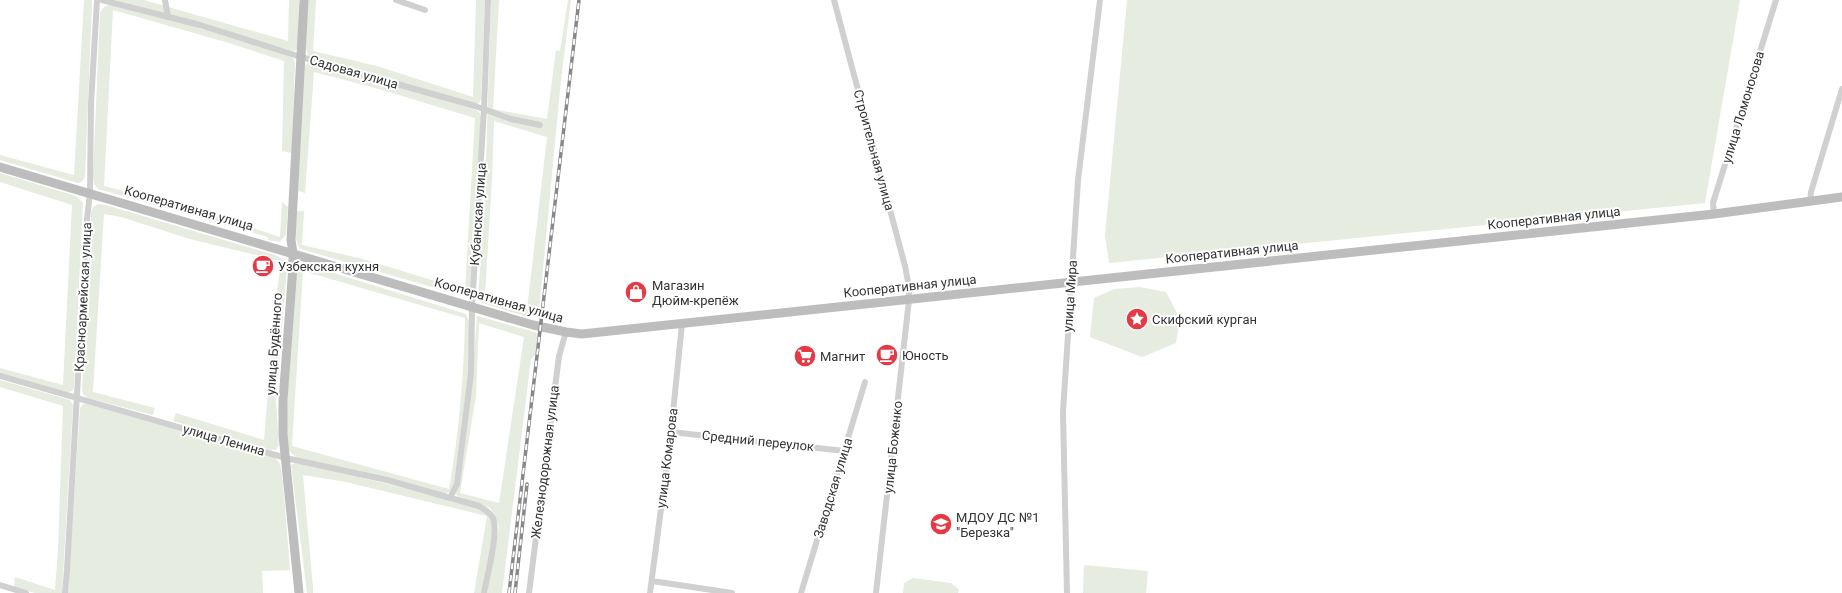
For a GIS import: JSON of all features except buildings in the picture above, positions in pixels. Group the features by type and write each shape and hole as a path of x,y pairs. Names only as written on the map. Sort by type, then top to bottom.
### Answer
{"street":[{"name":"Красноармейская улица","path":"65,593 86,219 90,193 91,104 97,0"},
{"name":"Садовая улица","path":"102,0 168,17 301,57 484,109 511,119 540,125"},
{"path":"165,0 168,17"},
{"name":"улица Будённого","path":"299,593 283,435 283,400 293,253 291,240 304,0"},
{"path":"396,0 425,10"},
{"name":"Кубанская улица","path":"450,498 457,484 471,373 472,307 484,109 488,0"},
{"name":"Строительная улица","path":"834,0 905,266 909,287 909,300"},
{"name":"улица Мира","path":"1067,593 1063,412 1078,180 1100,0"},
{"name":"улица Ломоносова","path":"1714,214 1713,203 1776,0"},
{"path":"1810,202 1811,192 1842,89"},
{"name":"Кооперативная улица","path":"0,167 533,325 582,334 1714,214 1842,197"},
{"name":"улица Боженко","path":"876,593 909,300"},
{"name":"улица Комарова","path":"650,593 671,432 682,324"},
{"name":"Железнодорожная улица","path":"529,593 558,356 566,332"},
{"name":"улица Ленина","path":"0,376 286,458 387,480 450,498"},
{"name":"Заводская улица","path":"800,593 845,451 865,382"},
{"name":"Средний переулок","path":"671,432 845,451"},
{"path":"450,498 479,506 489,512 493,519 496,530 484,593"},
{"path":"652,581 732,593"},
{"path":"0,585 26,593"}],"shaded area":[{"path":"84,0 92,0 92,6 85,176 83,181 78,183 0,160 0,155 74,175"},
{"path":"115,0 144,0 288,41 289,0 299,0 298,47 295,51 289,50"},
{"path":"307,0 316,0 313,51 377,66 473,97 476,0 485,0 481,99 479,103 476,104 309,57 305,44"},
{"path":"491,0 499,0 493,109 547,119 556,50 560,51 568,0 571,0 561,80 539,311 531,310 528,317 482,303 478,298 485,193","holes":["494,121 547,137 527,309 485,296"]},
{"path":"1127,0 1740,0 1705,203 1109,263 1105,235"},
{"path":"114,4 232,37 293,58 295,63 292,153 282,151 284,61 229,43 113,10 104,186 195,209 280,237 282,202 288,207 286,234 280,242 268,240 268,237 98,189 94,184 93,174 100,13 106,6"},
{"path":"307,63 313,63 409,89 476,110 480,113 481,119 471,295 466,297 301,249 298,245 295,231 297,211 304,211 302,245 359,258 465,290 475,118 379,89 314,72 305,193 298,191 305,66"},
{"path":"0,173 76,196 83,203 74,388 72,391 66,393 0,374 0,368 63,385 72,205 0,182"},
{"path":"98,204 106,205 275,255 282,259 287,268 276,401 279,445 276,450 271,450 173,421 176,413 264,440 274,317 281,261 190,239 121,217 104,214 93,392 155,408 153,415 88,398 83,394 82,389 91,213 93,207"},
{"path":"305,264 466,314 469,321 470,360 454,484 450,492 444,494 296,457 288,450 286,423 295,278 296,269 303,270","holes":["303,271 465,318 456,447 449,489 292,446"]},
{"path":"1140,287 1166,292 1180,319 1176,343 1142,357 1090,337 1094,298 1114,289"},
{"path":"477,316 538,333 536,354 531,359 502,593 487,593 499,527 495,515 490,508 457,496 456,493 473,367","holes":["479,323 524,337 499,503 460,493 476,396"]},
{"path":"0,380 70,400 73,405 62,593 35,593 14,587 15,577 55,590 58,550 63,406 0,387"},
{"path":"83,404 274,456 280,464 283,482 290,570 262,571 263,593 68,593 80,408"},
{"path":"295,463 328,469 474,506 486,513 490,516 493,531 482,593 474,593 487,516 346,482 303,475 313,588 313,593 307,593 291,465"},
{"path":"1084,565 1148,571 1146,593 1083,593"},
{"path":"913,578 951,583 959,590 958,593 903,593 904,583"}],"railway":[{"path":"509,593 579,0"},
{"path":"515,593 527,484"}],"place":[{"name":"Узбекская кухня","path":"263,266"},
{"name":"Магазин Дюйм-крепёж","path":"636,292"},
{"name":"Скифский курган","path":"1137,319"},
{"name":"Юность","path":"887,355"},
{"name":"Магнит","path":"805,356"},
{"name":"МДОУ ДС №1 \"Березка\"","path":"941,524"}]}
